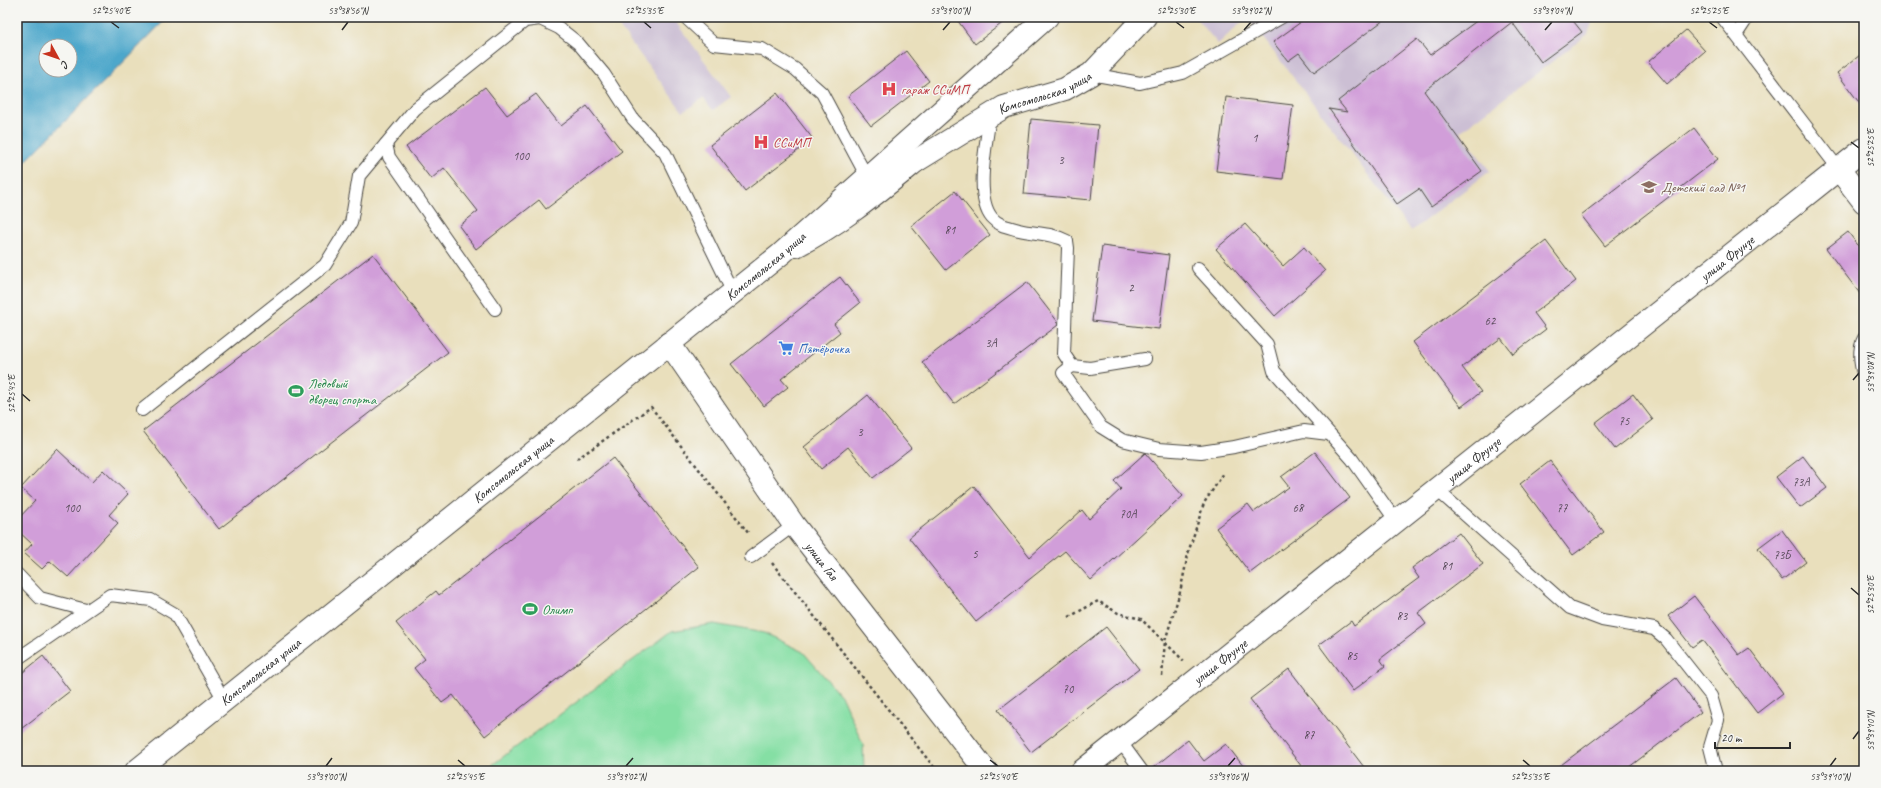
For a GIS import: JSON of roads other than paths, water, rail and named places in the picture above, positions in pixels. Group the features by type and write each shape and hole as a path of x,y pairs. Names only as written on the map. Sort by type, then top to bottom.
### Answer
{"street":[{"name":"Комсомольская улица","path":"136,771 781,254 1047,17"},
{"name":"Комсомольская улица","path":"781,254 816,236 854,211 916,161 990,115 1004,107 1065,89 1091,74 1145,17"},
{"name":"улица Фрунзе","path":"1082,771 1838,168 1864,149"},
{"path":"886,161 916,161"},
{"path":"1838,168 1864,202"},
{"name":"улица Гая","path":"669,343 794,525 986,771"}],"lane":[{"path":"685,17 714,44 762,49 795,69 822,93 867,177"},
{"path":"1091,74 1140,83 1183,73 1282,17"},
{"path":"1722,17 1838,168"},
{"path":"1736,35 1748,17"},
{"path":"142,410 325,265 351,223 359,176 415,109 525,22 540,19 559,28 578,43 604,74 633,119 665,153 733,293"},
{"path":"990,115 982,186 986,206 991,217 1000,225 1034,234 1059,236 1067,241 1064,354 1072,366"},
{"path":"386,144 389,157 495,309"},
{"path":"1198,268 1267,344 1274,371 1352,459 1396,521"},
{"path":"1864,338 1861,343 1861,368 1864,376"},
{"path":"1146,359 1090,368 1072,366 1063,373 1101,427 1122,440 1159,449 1200,452 1234,447 1304,431 1329,434"},
{"path":"1436,488 1570,608 1602,620 1654,629 1666,639 1711,696 1718,720 1710,747 1716,771"},
{"path":"751,557 794,525"},
{"path":"17,574 40,598 86,610"},
{"path":"17,659 86,610 110,595 150,600 176,614 224,700"},
{"path":"1120,741 1142,771"}],"water":[{"path":"17,17 168,17 17,170"}],"place":[{"name":"гараж ССиМП","path":"889,89"},
{"name":"ССиМП","path":"761,142"},
{"name":"Детский сад №1","path":"1649,187"},
{"name":"Пятёрочка","path":"786,348"},
{"name":"Ледовый дворец спорта","path":"296,391"},
{"name":"Олимп","path":"530,609"}]}
